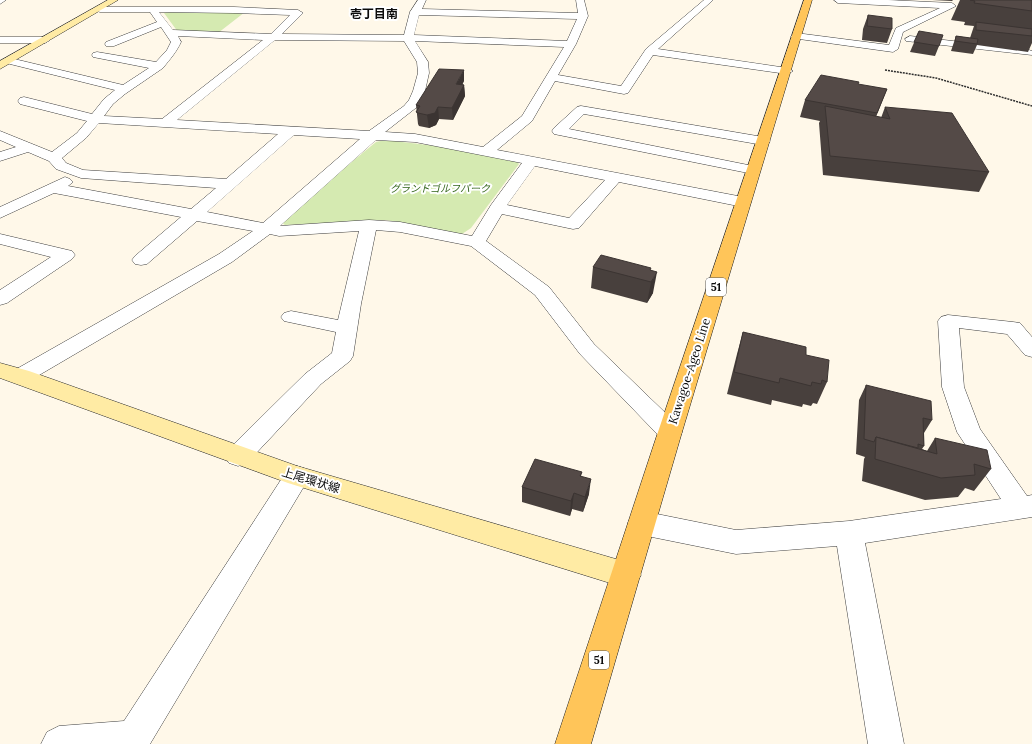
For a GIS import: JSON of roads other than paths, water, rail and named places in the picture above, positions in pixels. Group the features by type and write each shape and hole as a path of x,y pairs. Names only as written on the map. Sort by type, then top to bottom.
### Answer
{"main road":[{"path":"5,63 114,0"},
{"name":"Kawagoe-Ageo Line","path":"573,744 670,432 753,170 787,71 796,36 808,0"},
{"name":"上尾環状線","path":"11,373 297,476 626,576"}],"street":[{"path":"234,10 246,0"},
{"path":"11,373 224,260 267,228 373,135 415,102 424,71 422,59 410,43 409,38 415,12 422,0"},
{"path":"486,152 527,118 571,44 583,16 580,0"},
{"path":"552,77 624,90 650,51 709,0"},
{"path":"796,36 893,49 899,30 913,25 952,6 838,0"},
{"path":"54,158 86,132 112,99 159,66 173,52 176,42 151,5"},
{"path":"100,9 134,10 151,5 298,13 273,37 165,123"},
{"path":"415,12 513,18 583,16"},
{"path":"913,25 928,26"},
{"path":"110,44 166,28 273,37 507,38 571,44"},
{"path":"897,37 1029,53"},
{"path":"0,40 45,40"},
{"path":"650,51 787,71"},
{"path":"97,55 159,66"},
{"path":"5,63 125,89"},
{"path":"24,101 95,119 415,138 743,202"},
{"path":"753,170 559,131 581,110 763,141"},
{"path":"141,260 290,130"},
{"path":"0,135 54,158 61,166 81,174 229,184"},
{"path":"0,157 29,147"},
{"path":"477,242 497,208 532,160"},
{"path":"0,213 81,174"},
{"path":"497,208 573,224 616,177"},
{"path":"53,188 279,231 369,225 400,227 477,242 542,291 587,350 670,432"},
{"path":"238,456 313,379 342,356 369,225"},
{"path":"0,239 66,255 0,299"},
{"path":"291,317 347,328"},
{"path":"642,523 736,542 849,533 1026,507 969,432 954,387 948,321 1013,328 1032,350"},
{"path":"59,744 134,738 297,476"},
{"path":"849,533 886,744"}],"district":[{"name":"壱丁目南","path":"374,13"}],"park label":[{"name":"グランドゴルフパーク","path":"440,188"}]}
